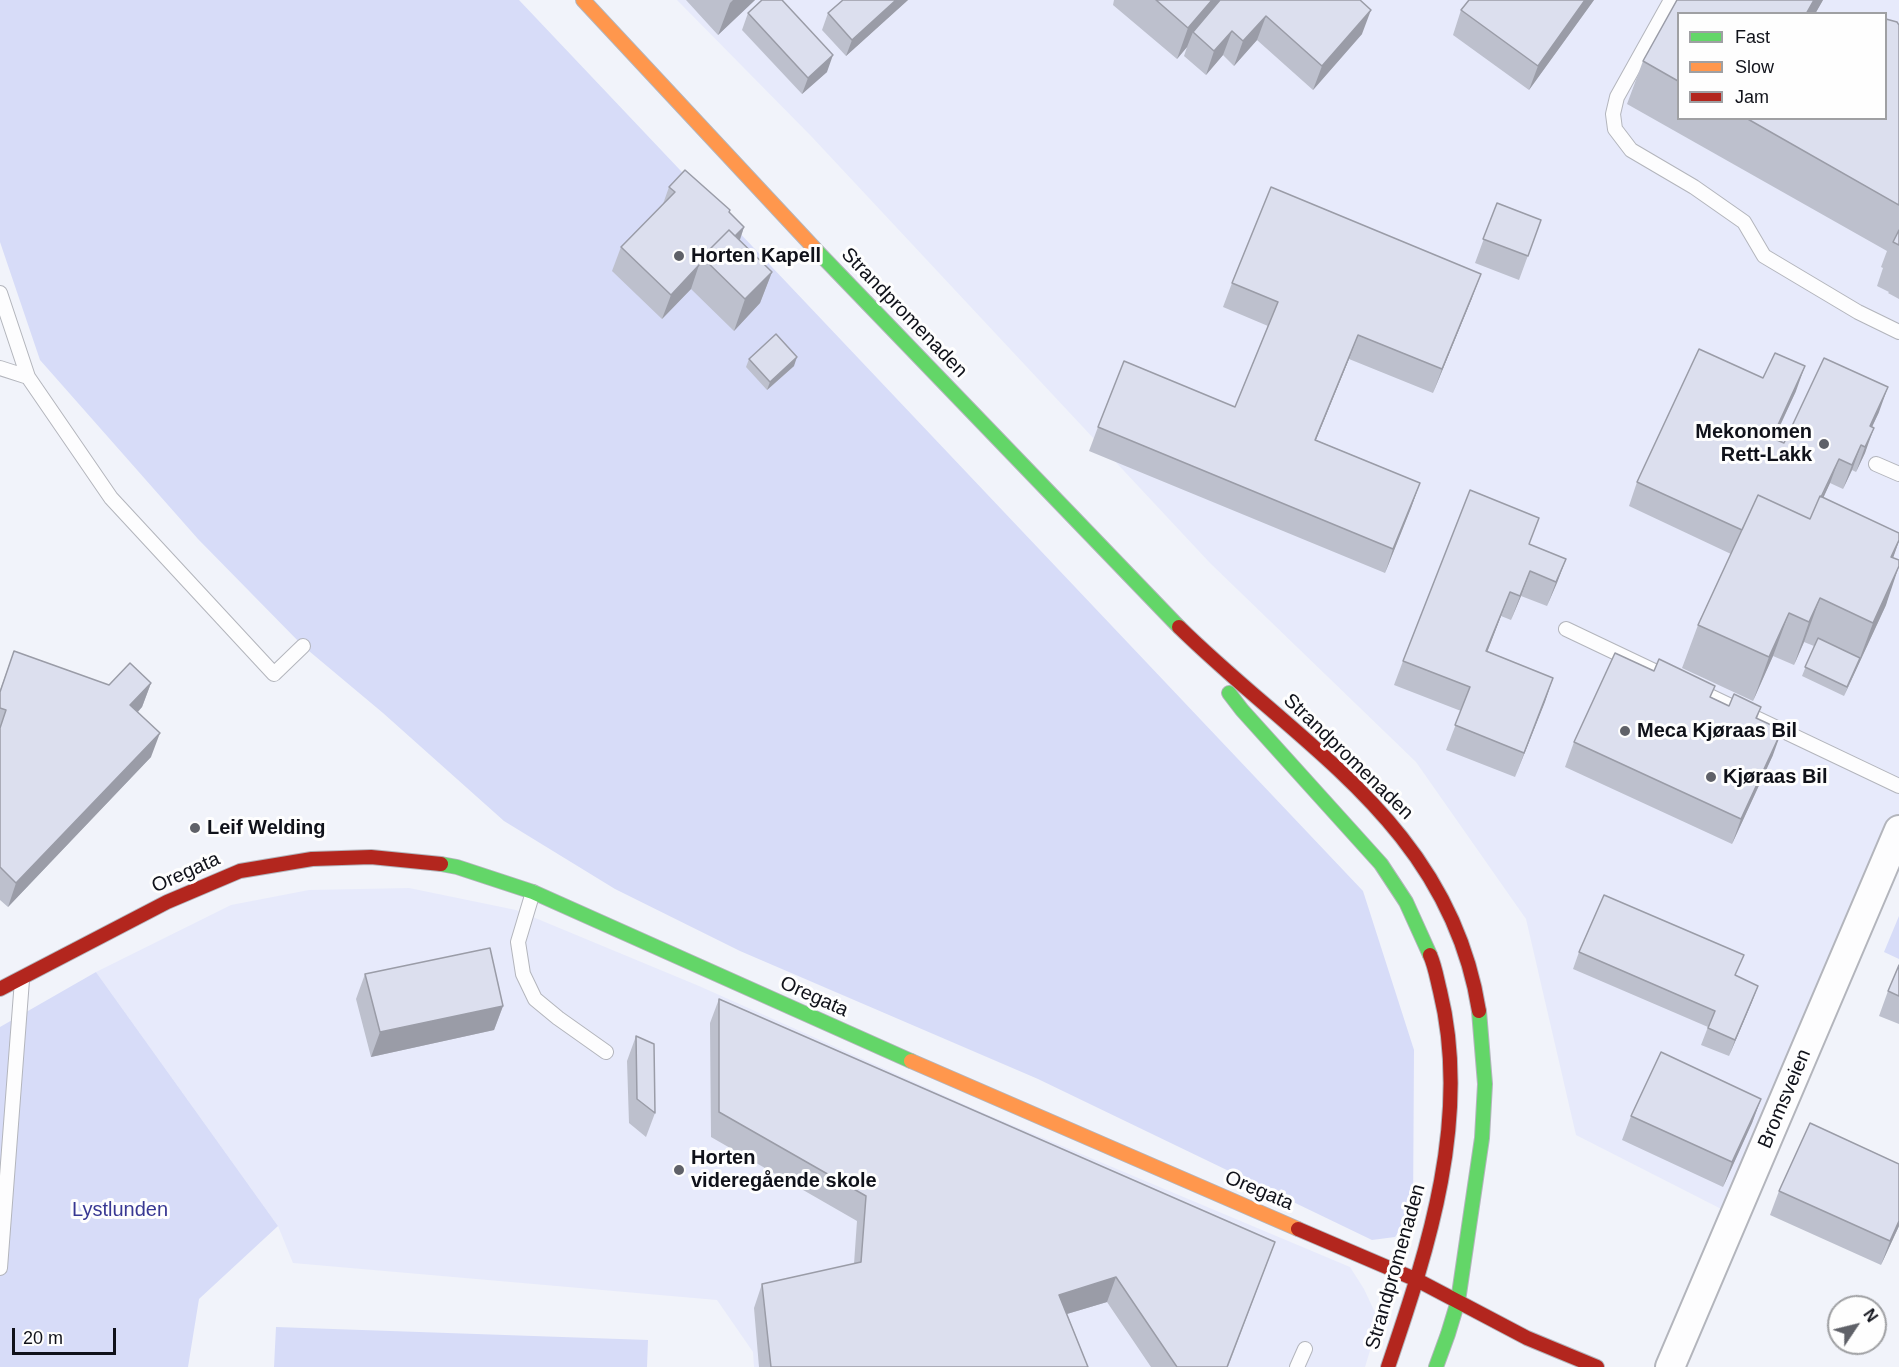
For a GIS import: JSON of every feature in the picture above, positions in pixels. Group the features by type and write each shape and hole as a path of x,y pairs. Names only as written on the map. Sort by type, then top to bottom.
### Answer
{"main road":[{"name":"Strandpromenaden","path":"583,0 1006,449 1201,648 1285,720 1378,810 1406,841 1432,880 1455,925 1481,1018 1485,1094 1482,1137 1463,1253 1458,1301 1436,1367"},
{"name":"Strandpromenaden","path":"1201,648 1219,679 1242,710 1357,834 1391,879 1407,903 1442,991 1449,1030 1452,1095 1437,1209 1417,1280 1388,1367"},
{"name":"Oregata","path":"0,989 167,902 240,871 312,859 371,857 422,861 457,867 533,892 870,1044 1417,1280 1527,1338 1596,1367"}],"street":[{"name":"Bromsveien","path":"1670,1367 1899,830"}],"lane":[{"path":"1671,0 1617,97 1613,114 1615,129 1631,150 1694,187 1744,222 1764,256 1858,312 1899,332"},
{"path":"0,293 28,377 111,498 273,674 303,646"},
{"path":"0,368 28,377"},
{"path":"1876,464 1899,474"},
{"path":"1566,629 1899,786"},
{"path":"533,892 518,942 523,974 535,999 606,1052"},
{"path":"0,1268 22,976"},
{"path":"1297,1367 1305,1349"}],"shaded area":[{"path":"677,0 1899,0 1899,826 1735,1216 1576,1135 1526,919 1416,762 1210,563 811,136"},
{"name":"Horten videregående skole","path":"409,888 516,910 699,986 986,1114 1350,1267 1364,1289 1379,1321 1365,1367 754,1367 753,1352 717,1300 293,1263 278,1226 96,972 231,905 309,890"}],"green space":[{"path":"0,0 519,0 1363,891 1414,1050 1413,1215 1395,1237 1372,1240 1038,1079 740,951 615,889 504,821 383,713 303,646 198,539 40,360 0,242"},
{"path":"1899,916 1899,959 1884,952"},
{"name":"Lystlunden","path":"96,972 278,1226 199,1299 188,1367 0,1367 0,1027"},
{"path":"276,1327 648,1340 647,1367 274,1367"}],"building":[{"path":"762,0 782,0 833,55 808,78 748,13"},
{"path":"843,0 896,0 852,40 828,13"},
{"path":"1156,0 1212,0 1188,28"},
{"path":"1220,0 1360,0 1371,10 1322,66 1266,16 1243,41 1232,31 1214,51 1193,32"},
{"path":"1469,0 1585,0 1538,66 1461,10"},
{"path":"1677,0 1814,0 1807,12 1677,12 1677,80 1643,61"},
{"path":"1887,19 1897,22 1899,25 1899,205 1750,120 1887,120"},
{"name":"Horten Kapell","path":"685,170 730,210 729,212 744,227 735,236 729,230 702,257 699,265 671,295 621,247 675,192 669,187"},
{"path":"1271,187 1481,274 1442,369 1358,335 1315,440 1420,483 1393,549 1098,427 1124,361 1235,407 1278,302 1232,283"},
{"path":"1497,203 1541,220 1528,256 1483,239"},
{"path":"729,230 772,272 745,299 702,257"},
{"path":"1899,230 1899,245 1893,242"},
{"path":"776,334 797,357 770,382 749,359"},
{"path":"1699,349 1763,378 1775,353 1805,366 1772,438 1784,443 1824,358 1888,387 1870,426 1874,428 1865,447 1861,445 1852,465 1839,459 1810,519 1758,495 1742,530 1637,482"},
{"path":"1470,490 1539,518 1529,544 1566,559 1556,582 1530,571 1520,596 1510,592 1486,651 1553,678 1524,753 1455,725 1470,687 1403,661"},
{"path":"1758,495 1810,519 1820,496 1899,533 1899,540 1891,557 1899,560 1899,566 1873,623 1820,598 1809,622 1789,613 1769,657 1698,625"},
{"path":"1818,638 1860,658 1847,687 1805,667"},
{"path":"14,651 109,685 130,663 151,683 130,705 160,733 16,883 0,867 0,728 6,710 0,708 0,692"},
{"path":"1615,653 1654,671 1659,659 1715,686 1710,697 1729,706 1734,694 1761,707 1756,718 1782,730 1741,819 1574,742"},
{"path":"1604,895 1744,955 1735,975 1758,986 1735,1040 1708,1028 1715,1011 1579,952"},
{"path":"490,948 503,1006 380,1032 365,974"},
{"path":"1899,965 1899,996 1888,991"},
{"path":"719,999 1275,1242 1227,1367 1177,1367 1116,1277 1059,1295 1088,1367 771,1367 762,1284 861,1262 866,1196 719,1112"},
{"path":"636,1036 654,1044 655,1113 637,1099"},
{"path":"1661,1052 1761,1099 1732,1162 1631,1116"},
{"path":"1810,1123 1899,1164 1899,1221 1890,1241 1779,1191"}],"traffic: fast":[{"path":"816,250 1179,627"},
{"path":"1229,693 1381,864 1406,902 1430,955"},
{"path":"441,864 533,892 911,1061"},
{"path":"1436,1367 1458,1301 1482,1138 1485,1084 1479,1011"}],"traffic: slow":[{"path":"583,0 816,250"},
{"path":"911,1061 1298,1229"}],"traffic: jam":[{"path":"1179,627 1320,752 1364,795 1404,840 1437,890 1463,946 1479,1011"},
{"path":"0,989 167,902 240,871 312,859 371,857 441,864"},
{"path":"1388,1367 1431,1229 1448,1134 1451,1086 1448,1038 1440,991 1430,955"},
{"path":"1298,1229 1417,1280 1527,1338 1597,1367"}],"place":[{"name":"Horten Kapell","path":"679,256"},
{"name":"Mekonomen Rett-Lakk","path":"1824,444"},
{"name":"Meca Kjøraas Bil","path":"1625,731"},
{"name":"Kjøraas Bil","path":"1711,777"},
{"name":"Leif Welding","path":"195,828"},
{"name":"Horten videregående skole","path":"679,1170"}]}
